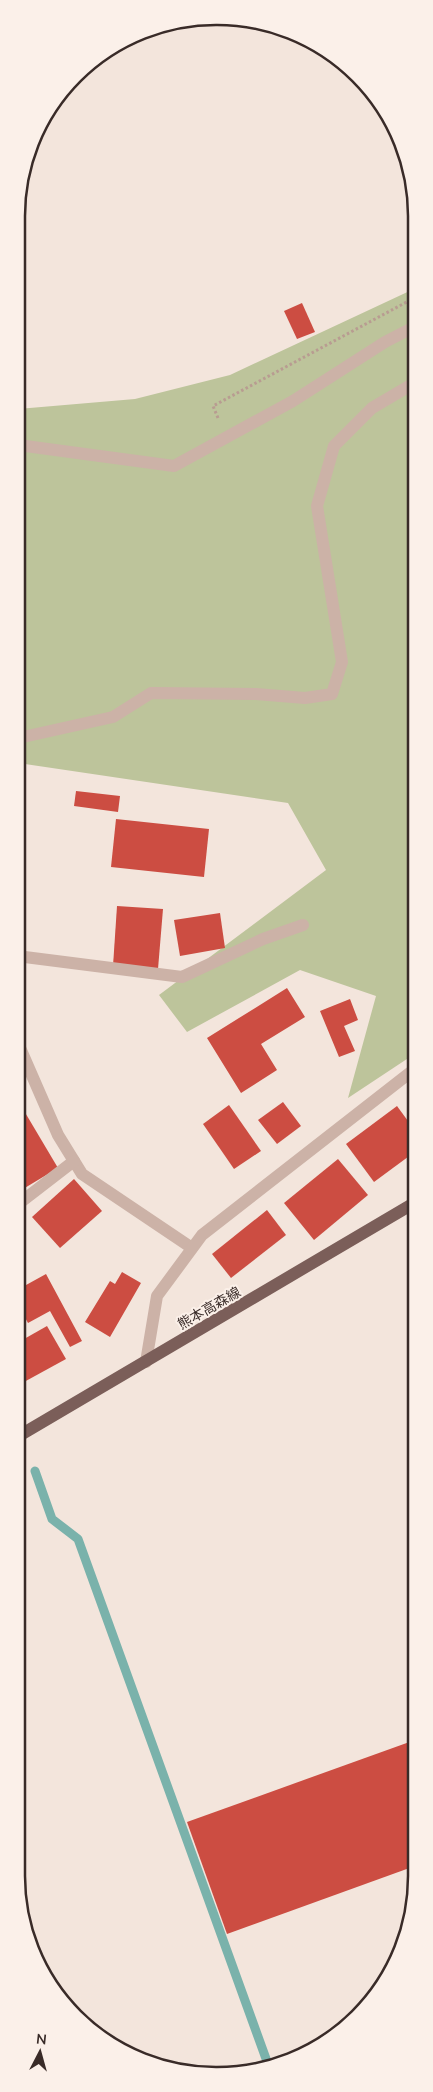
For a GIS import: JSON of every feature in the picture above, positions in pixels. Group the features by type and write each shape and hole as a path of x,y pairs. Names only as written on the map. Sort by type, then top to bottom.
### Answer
{"main road":[{"name":"熊本高森線","path":"25,1432 408,1207"}],"street":[{"path":"25,446 174,466 293,401 385,342 408,330"},
{"path":"25,736 113,717 151,693 256,694 305,698 332,694 342,662 317,506 334,446 372,408 408,387"},
{"path":"25,957 182,977 263,939 304,925"},
{"path":"25,1059 58,1135 82,1174 192,1248"},
{"path":"146,1362 157,1296 202,1235 408,1074"},
{"path":"25,1199 74,1161"}],"path":[{"path":"227,437 213,406 408,301"}],"green space":[{"path":"408,292 408,1058 348,1098 376,996 300,970 187,1032 159,995 326,870 288,803 25,764 25,408 135,399 230,375"}],"building":[{"path":"302,303 315,332 297,339 284,311"},
{"path":"76,791 120,796 118,812 74,806"},
{"path":"116,819 209,829 204,877 111,867"},
{"path":"117,906 163,909 158,969 113,966"},
{"path":"220,913 225,948 180,956 174,920"},
{"path":"287,988 305,1017 261,1044 277,1070 241,1093 207,1038"},
{"path":"350,999 358,1020 344,1026 355,1051 339,1057 320,1011"},
{"path":"283,1102 301,1126 277,1144 258,1120"},
{"path":"229,1105 261,1151 234,1169 203,1124"},
{"path":"397,1106 408,1121 408,1157 374,1182 346,1144"},
{"path":"25,1112 58,1168 25,1188"},
{"path":"338,1159 368,1195 314,1240 284,1203"},
{"path":"74,1179 102,1211 60,1248 32,1217"},
{"path":"267,1210 286,1235 231,1278 212,1254"},
{"path":"122,1272 141,1283 110,1337 85,1322 110,1281 115,1284"},
{"path":"46,1274 82,1341 70,1347 50,1311 28,1323 25,1318 25,1286"},
{"path":"47,1326 66,1359 25,1381 25,1338"},
{"path":"408,1743 408,1869 227,1934 187,1822"}],"waterway":[{"path":"35,1471 52,1519 78,1539 266,2060"}]}
